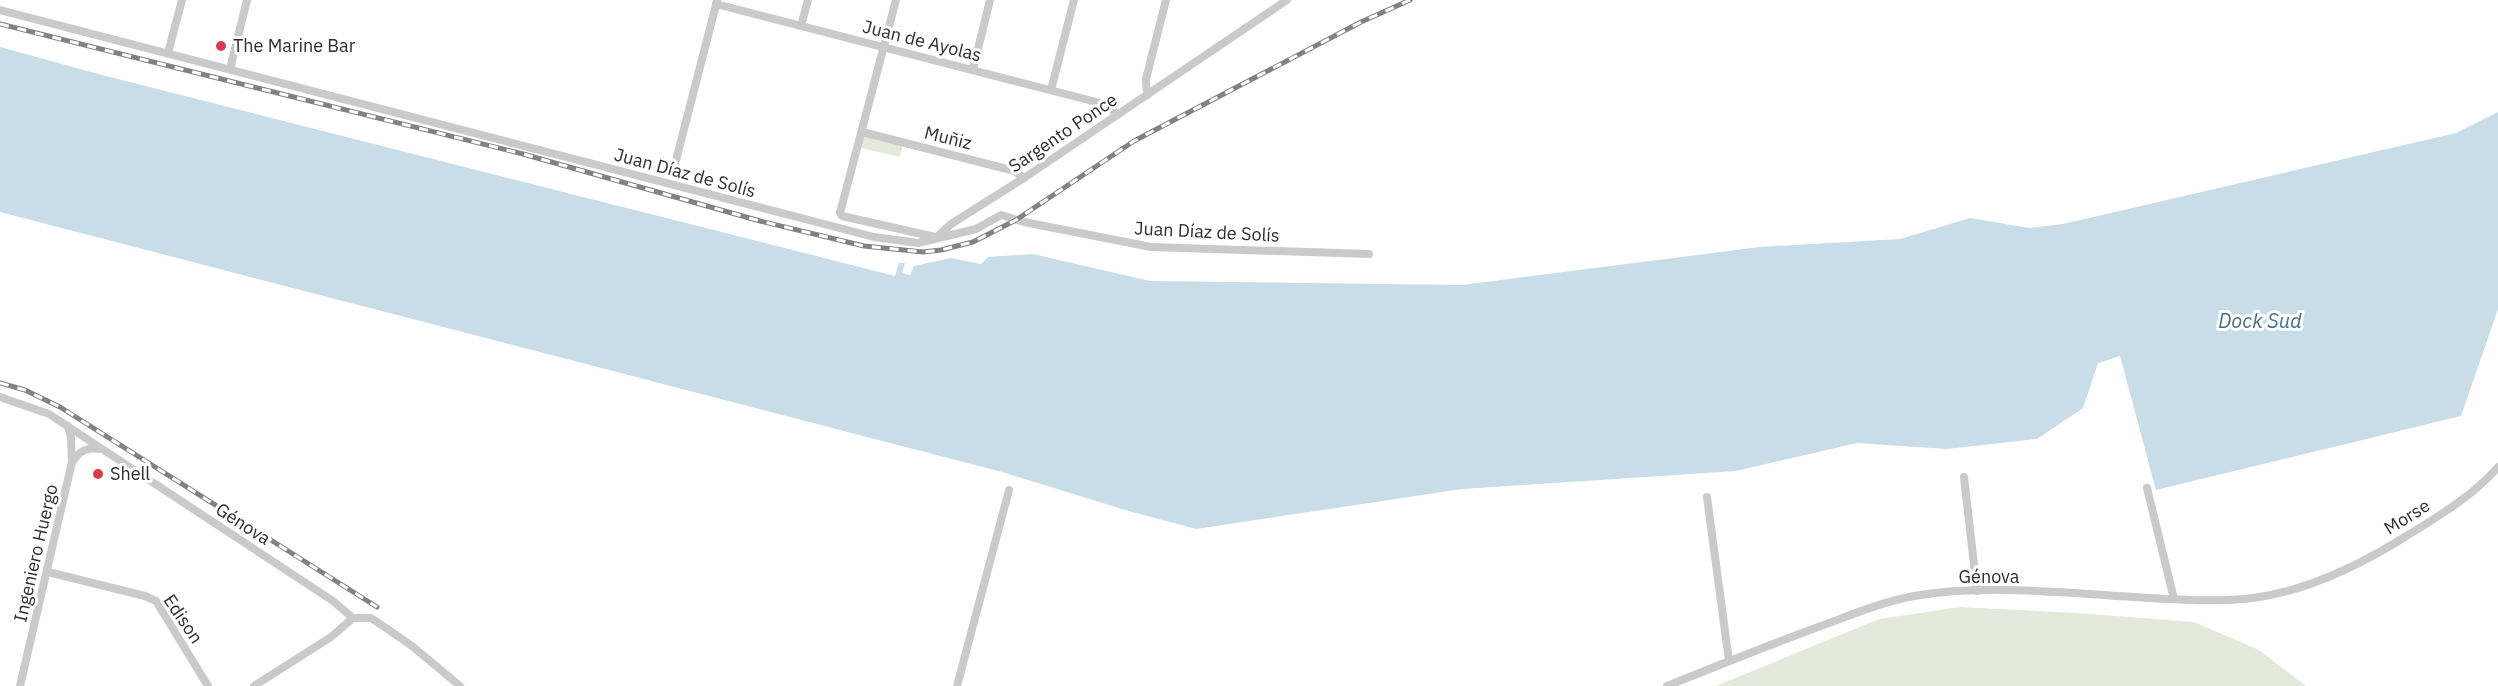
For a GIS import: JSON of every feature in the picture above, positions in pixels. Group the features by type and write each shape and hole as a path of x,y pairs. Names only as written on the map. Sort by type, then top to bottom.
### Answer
{"street":[{"path":"168,53 182,0"},
{"path":"230,69 247,0"},
{"path":"801,26 808,0"},
{"path":"896,0 840,213 842,216 937,237"},
{"path":"973,69 990,0"},
{"path":"1051,90 1074,0"},
{"path":"1147,95 1146,79 1166,0"},
{"name":"Sargento Ponce","path":"937,237 951,224 1024,178 1287,0"},
{"path":"675,164 716,2"},
{"name":"Juan de Ayolas","path":"716,2 1108,105 1117,114"},
{"name":"Juan Díaz de Solís","path":"0,10 874,237 918,243 976,229 1001,215 1034,224 1151,247 1369,254"},
{"name":"Muñiz","path":"862,132 1015,171 1024,178"},
{"name":"Génova","path":"0,397 30,406 68,426 333,602 353,618 371,618 460,686"},
{"name":"Ingeniero Huergo","path":"20,686 72,462 72,438 68,426"},
{"path":"72,462 78,454 87,449 101,449"},
{"name":"Morse","path":"2324,578 2409,534 2464,497 2498,467"},
{"path":"1964,477 1977,591"},
{"path":"2147,488 2174,599"},
{"path":"957,686 1008,490"},
{"path":"1707,497 1729,661"},
{"name":"Edison","path":"48,572 145,596 156,602 208,686"},
{"name":"Génova","path":"1667,686 1814,628 1895,600 1933,594 1977,591 2174,599 2254,598 2290,590 2324,578"},
{"path":"254,686 331,637 353,618"}],"shaded area":[{"path":"862,132 903,143 900,157 857,147"},
{"path":"1960,607 2194,622 2259,650 2306,686 1716,686 1879,619"}],"water":[{"name":"Dock Sud","path":"0,47 102,75 895,276 899,263 905,263 902,273 910,275 914,266 951,258 981,264 988,257 1033,254 1150,281 1462,285 1760,247 1900,239 1970,218 2029,228 2063,224 2456,133 2498,112 2498,309 2461,416 2156,490 2120,356 2098,363 2083,408 2037,439 1947,449 1857,443 1736,471 1462,489 1196,529 1002,472 0,212"}],"railway":[{"path":"0,24 523,154 760,221 864,246 923,252 973,242 1016,220 1134,141 1361,22 1410,0"},
{"path":"0,383 25,390 60,407 377,607"}],"place":[{"name":"The Marine Bar","path":"221,46"},
{"name":"Shell","path":"98,474"}]}
